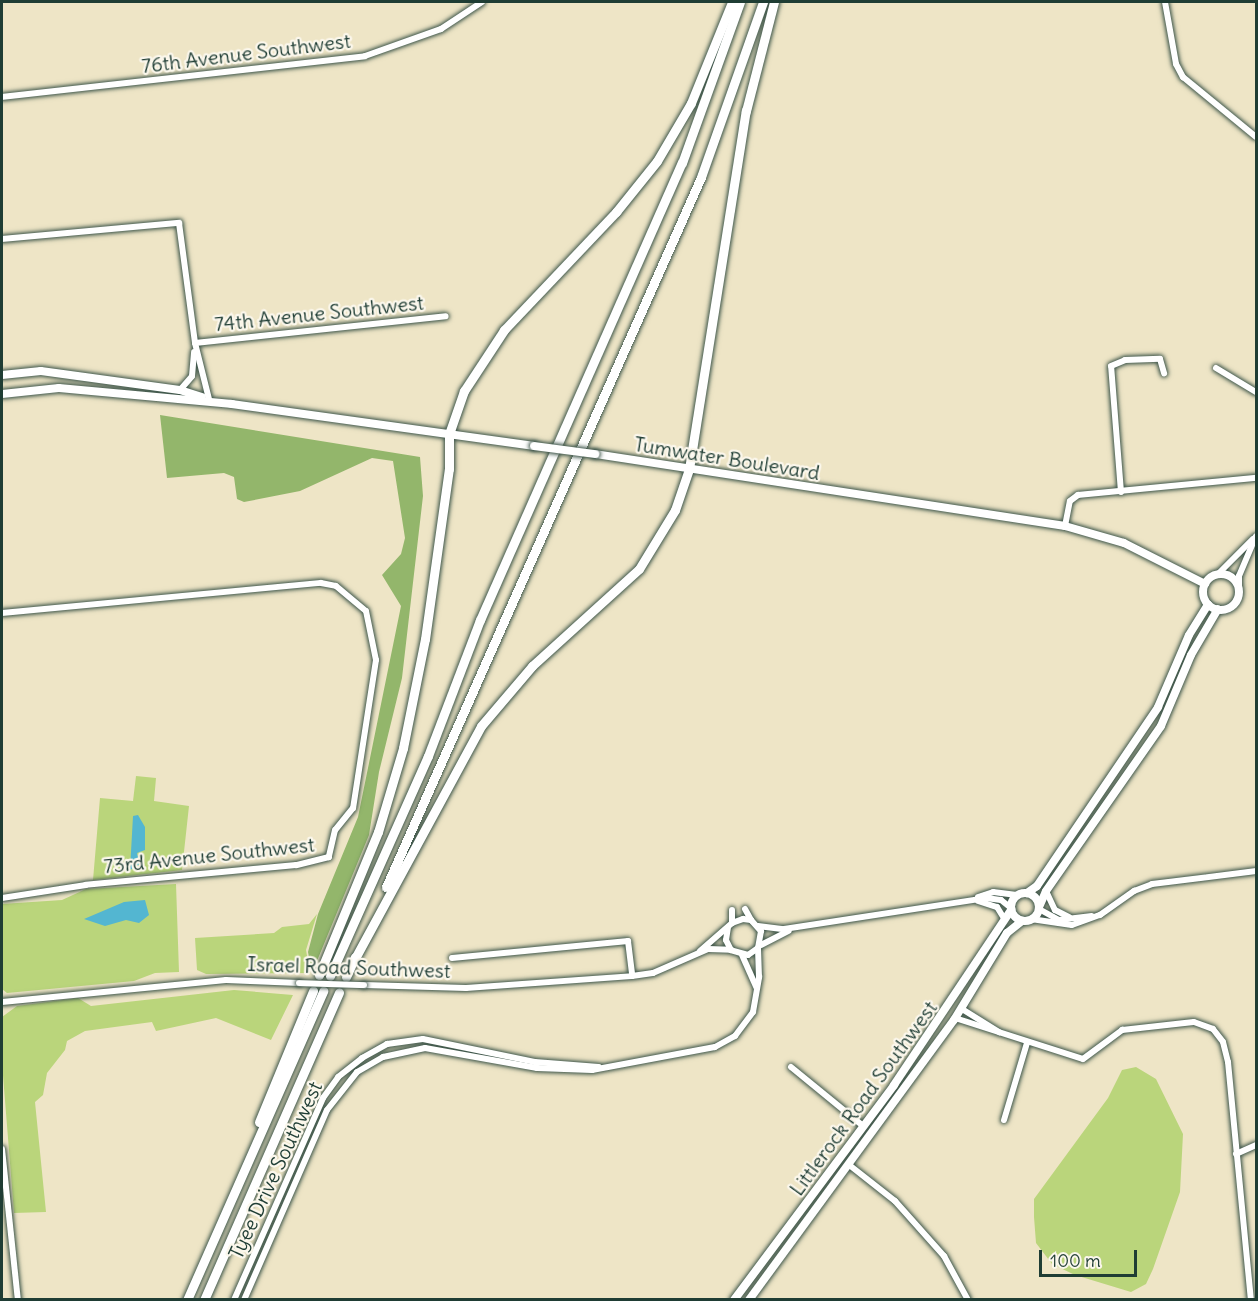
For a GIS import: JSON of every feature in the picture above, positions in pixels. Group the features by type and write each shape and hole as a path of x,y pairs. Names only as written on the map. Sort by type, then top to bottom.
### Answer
{"highway":[{"path":"319,975 378,832 403,748 425,639 449,469 449,434 464,391 493,343 623,204 663,152 698,88 732,2"},
{"path":"330,976 428,756 480,620 682,163 740,2"},
{"path":"353,962 693,196 734,92 763,2"},
{"path":"346,976 481,726 532,666 621,589 648,560 671,519 689,469 741,135 774,2"},
{"path":"234,1193 313,991"},
{"path":"187,1299 323,991"},
{"path":"204,1299 339,992"}],"main road":[{"name":"Tumwater Boulevard","path":"2,375 40,371 180,390 232,404"},
{"name":"Tumwater Boulevard","path":"2,394 59,388 232,404 595,454 1065,526 1124,543 1205,584"},
{"path":"1208,604 1190,635 1158,707 1037,886 1027,893 1017,895 1011,908 1027,920 1039,908 1046,891 1161,726 1196,646 1218,609 1236,602 1239,589 1231,577 1217,574 1205,584 1204,594 1208,604 1218,609"},
{"path":"1027,893 1036,898 1039,908"},
{"name":"Littlerock Road Southwest","path":"734,1299 951,1004 1011,908"},
{"name":"Littlerock Road Southwest","path":"749,1299 962,1009 1006,933 1027,920"}],"street":[{"name":"76th Avenue Southwest","path":"2,97 365,56 441,29 482,2"},
{"path":"1165,2 1176,64 1183,77 1257,137"},
{"path":"2,239 179,223 195,343 209,399"},
{"name":"74th Avenue Southwest","path":"195,343 446,316"},
{"path":"180,390 192,376 195,343"},
{"path":"1121,492 1111,366 1125,360 1160,359 1164,373"},
{"path":"1216,368 1257,392"},
{"path":"1065,526 1075,496 1257,478"},
{"path":"1217,574 1257,536 1239,576 1239,589"},
{"name":"73rd Avenue Southwest","path":"2,613 321,583 336,586 366,611 376,660 353,808 334,830 329,857 318,862 94,884 2,898"},
{"path":"1027,920 1061,926 1100,915 1134,891 1152,884 1257,872"},
{"path":"1046,891 1055,910 1076,918"},
{"path":"972,900 993,892 1017,895"},
{"path":"758,926 774,929 993,898 1011,908"},
{"path":"972,900 995,905 1005,920"},
{"path":"1039,908 1054,919 1100,915"},
{"path":"745,909 751,920 758,926 762,937 759,947"},
{"path":"732,910 726,940 731,950 742,955 757,992"},
{"path":"730,926 751,920"},
{"path":"742,955 807,925"},
{"name":"Israel Road Southwest","path":"692,956 730,926"},
{"path":"452,958 628,941 632,976"},
{"name":"Israel Road Southwest","path":"2,1002 226,980 466,988 653,973 716,947 731,950"},
{"name":"Tyee Drive Southwest","path":"244,1299 327,1110 347,1081 368,1064 398,1052 425,1048 537,1068 592,1070 726,1042 748,1020 757,992 759,947"},
{"path":"962,1009 1007,1037"},
{"path":"955,1018 1007,1037 1083,1059 1122,1030 1194,1022 1213,1029 1226,1050 1251,1299"},
{"name":"Tyee Drive Southwest","path":"234,1299 323,1098 338,1077 362,1058 387,1044 423,1039 536,1062 600,1067"},
{"path":"1004,1120 1027,1043"},
{"path":"791,1066 863,1126"},
{"path":"1236,1154 1257,1145"},
{"path":"2,1149 18,1299"},
{"path":"848,1164 895,1201 934,1245 968,1299"}],"green space":[{"path":"160,415 420,457 423,496 402,678 379,772 369,835 312,973 308,952 318,914 358,817 401,606 382,575 401,554 405,538 393,461 372,458 300,491 244,502 237,499 234,477 224,473 167,478"},
{"path":"136,776 156,778 154,801 189,806 182,870 93,880 100,798 133,801"},
{"path":"176,884 179,972 155,973 134,981 7,993 2,989 2,904 62,900 86,889"},
{"path":"317,914 306,950 310,973 206,974 197,970 195,938 274,933 282,927 309,924"},
{"path":"234,990 293,995 271,1040 216,1018 156,1031 152,1022 85,1031 67,1041 65,1050 47,1073 43,1095 35,1102 46,1212 14,1213 2,1063 2,1017 17,1006 78,998 91,1006"},
{"path":"1136,1067 1156,1079 1183,1134 1180,1192 1146,1284 1131,1292 1075,1275 1052,1264 1036,1243 1034,1199 1108,1098 1122,1070"}],"water":[{"path":"138,815 145,827 145,850 137,853 140,864 130,870 133,816"},
{"path":"145,900 149,915 139,923 126,920 105,926 84,919 124,902"}]}
